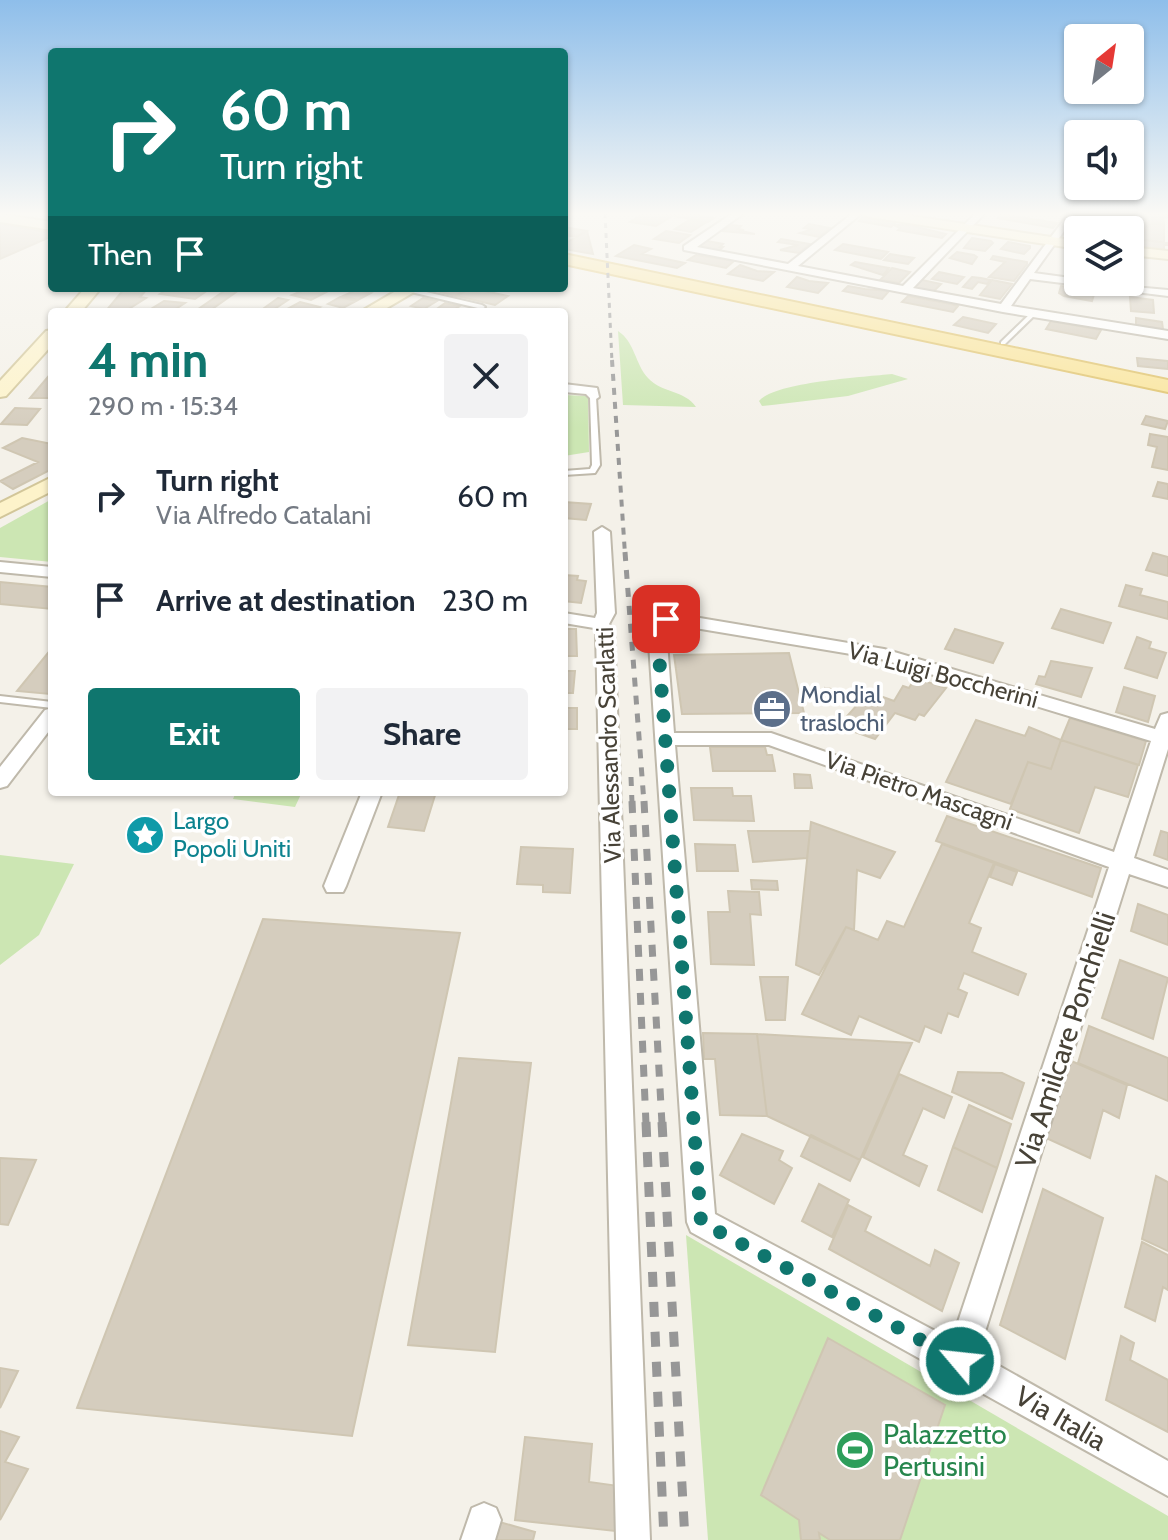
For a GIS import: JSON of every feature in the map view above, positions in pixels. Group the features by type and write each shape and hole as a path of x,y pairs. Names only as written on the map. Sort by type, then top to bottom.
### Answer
{"main road":[{"path":"687,285 1168,386"}],"street":[{"path":"878,285 1003,309 1168,335"},
{"path":"905,290 910,285"},
{"path":"1003,309 1022,285"},
{"path":"1101,285 1168,293"},
{"path":"77,308 90,292"},
{"path":"375,308 405,292"},
{"path":"0,392 48,341"},
{"path":"568,388 592,391 593,397"},
{"path":"1,509 48,485"},
{"name":"Via Alessandro Scarlatti","path":"602,532 606,613 600,624 605,632 633,1540"},
{"path":"0,567 48,572"},
{"path":"568,619 600,624"},
{"name":"Via Luigi Boccherini","path":"664,739 657,628 666,619 884,654 1166,732"},
{"path":"0,781 48,719"},
{"name":"Via Amilcare Ponchielli","path":"960,1361 1166,732"},
{"name":"Via Pietro Mascagni","path":"664,739 771,739 1168,879"},
{"name":"Via Italia","path":"664,739 701,1222 960,1361 1168,1479"},
{"path":"335,886 370,796"}],"lane":[{"path":"423,292 482,307"},
{"path":"1003,343 1033,314"},
{"path":"568,473 582,474 596,465 593,397"},
{"path":"0,699 48,705"}],"green space":[{"path":"618,331 628,341 640,366 653,383 686,397 696,407 623,405"},
{"path":"892,374 908,379 848,396 762,406 759,401 783,389 801,385"},
{"path":"568,395 588,396 589,452 568,455"},
{"path":"48,501 48,562 0,557 0,528"},
{"path":"234,796 300,796 295,807 233,799"},
{"path":"0,855 74,864 39,935 0,965"},
{"path":"686,1235 1168,1516 1168,1540 708,1540"}],"building":[{"path":"789,285 826,285 818,293 787,287"},
{"path":"917,285 940,285 933,292 914,288"},
{"path":"988,285 1011,285 1000,299 980,295"},
{"path":"848,286 889,291 882,299 843,291"},
{"path":"122,292 144,292 140,297 146,298 130,308 108,308"},
{"path":"163,292 205,292 195,299 160,294"},
{"path":"223,292 236,292 214,308 200,308"},
{"path":"299,292 326,292 311,300 292,295"},
{"path":"352,292 371,293 358,300 343,296"},
{"path":"440,292 462,292 455,296"},
{"path":"464,292 490,292 508,296 495,305 457,296"},
{"path":"908,296 958,306 953,312 902,302"},
{"path":"1064,296 1094,296 1092,301"},
{"path":"340,297 356,301 343,308 328,304"},
{"path":"1130,297 1153,300 1154,313 1131,311"},
{"path":"278,298 288,300 276,308 264,308"},
{"path":"423,298 437,301 426,308 411,306"},
{"path":"164,301 185,303 177,308 153,308"},
{"path":"300,302 320,307 318,308 289,308"},
{"path":"445,303 460,306 457,308 438,308"},
{"path":"963,317 996,324 988,333 954,325"},
{"path":"1136,318 1162,322 1163,329 1136,325"},
{"path":"1051,321 1101,330 1096,339 1046,329"},
{"path":"1137,358 1168,361 1168,369 1138,366"},
{"path":"48,377 48,398 30,398"},
{"path":"15,408 40,409 27,425 1,424"},
{"path":"1146,416 1168,421 1165,429 1142,424"},
{"path":"1150,434 1168,437 1168,470 1152,467 1157,447 1148,445"},
{"path":"22,438 48,443 48,471 13,489 0,481 38,462 3,448"},
{"path":"1158,482 1168,484 1168,499 1153,496"},
{"path":"568,502 591,504 586,520 568,518"},
{"path":"1153,553 1168,557 1168,576 1146,570"},
{"path":"568,575 586,581 581,603 568,601"},
{"path":"0,582 48,587 48,609 0,604"},
{"path":"1126,585 1142,589 1140,595 1168,602 1168,619 1119,606"},
{"path":"1061,609 1111,623 1103,643 1052,628"},
{"path":"568,629 576,629 577,656 568,656"},
{"path":"955,629 1003,643 993,663 945,649"},
{"path":"1137,637 1151,642 1149,648 1166,653 1157,678 1125,668"},
{"path":"48,653 48,694 17,691"},
{"path":"789,653 804,713 682,714 674,655"},
{"path":"1051,661 1092,668 1081,697 1036,684 1039,676 1045,677"},
{"path":"568,671 575,671 573,693 568,693"},
{"path":"915,678 946,688 924,716 919,714 915,720 895,713 875,739 838,726 869,692 894,701 903,686 909,688"},
{"path":"1124,687 1155,696 1148,722 1116,712"},
{"path":"825,688 845,691 844,703 824,701"},
{"path":"568,708 577,708 577,729 568,729"},
{"path":"1070,718 1146,741 1139,765 1061,740"},
{"path":"976,720 1025,736 1029,727 1061,740 1051,769 1028,762 1011,804 946,782"},
{"path":"1061,740 1138,765 1128,797 1095,787 1079,833 1010,809 1028,762 1051,769"},
{"path":"710,747 765,747 767,755 772,755 775,771 713,771"},
{"path":"794,774 810,775 812,788 795,788"},
{"path":"691,788 732,788 733,796 751,796 754,821 694,820"},
{"path":"399,796 435,796 424,831 388,827"},
{"path":"947,816 1101,868 1092,897 936,841"},
{"path":"811,822 895,852 880,878 857,870 854,930 846,927 819,975 796,965"},
{"path":"748,831 810,831 807,858 753,862"},
{"path":"1161,831 1168,833 1168,860 1154,855"},
{"path":"695,844 735,845 738,871 697,871"},
{"path":"942,844 994,863 969,923 981,928 972,952 1026,974 1018,995 964,973 958,989 967,993 958,1017 948,1013 941,1033 925,1026 919,1042 859,1016 851,1035 802,1014 846,927 878,940 887,921 904,927"},
{"path":"521,847 573,849 570,893 543,892 543,885 517,884"},
{"path":"995,864 1017,872 1012,885 990,877"},
{"path":"751,880 777,881 778,890 752,889"},
{"path":"728,891 759,892 761,915 750,914 754,965 711,964 708,912 730,912"},
{"path":"1138,904 1168,915 1168,945 1131,931"},
{"path":"263,919 460,933 352,1436 77,1408"},
{"path":"1120,960 1168,978 1153,1039 1102,1018"},
{"path":"760,977 788,977 785,1020 766,1020"},
{"path":"1089,1026 1168,1058 1168,1101 1078,1063"},
{"path":"703,1033 757,1034 767,1116 720,1115 715,1059 704,1059"},
{"path":"757,1034 912,1043 860,1160 767,1116"},
{"path":"459,1058 531,1063 495,1352 408,1345"},
{"path":"1069,1060 1127,1085 1119,1118 1103,1110 1090,1158 1046,1138"},
{"path":"958,1072 1002,1073 1024,1083 1012,1119 952,1092"},
{"path":"899,1074 952,1097 944,1118 923,1108 903,1155 927,1166 919,1186 863,1157"},
{"path":"969,1105 1011,1124 997,1168 953,1147"},
{"path":"742,1134 783,1151 779,1160 792,1168 774,1204 720,1175"},
{"path":"811,1135 860,1160 850,1181 801,1156"},
{"path":"953,1147 997,1168 982,1212 938,1190"},
{"path":"0,1158 36,1160 8,1225 0,1224"},
{"path":"1156,1176 1168,1182 1168,1251 1142,1239"},
{"path":"819,1184 849,1200 832,1237 802,1221"},
{"path":"1043,1189 1103,1218 1065,1359 1000,1325"},
{"path":"848,1205 871,1217 865,1231 930,1266 935,1250 959,1263 942,1311 829,1249"},
{"path":"1142,1242 1168,1255 1168,1290 1163,1287 1155,1321 1125,1307"},
{"path":"1121,1336 1134,1343 1130,1360 1168,1380 1168,1432 1106,1400"},
{"name":"Palazzetto Pertusini","path":"828,1338 945,1405 900,1540 830,1540 819,1533 820,1540 801,1540 799,1520 761,1495"},
{"path":"0,1368 18,1371 0,1408"},
{"path":"0,1431 19,1437 5,1462 28,1469 0,1520"},
{"path":"525,1437 592,1444 589,1482 626,1487 624,1532 515,1520"},
{"path":"496,1521 535,1532 533,1540 491,1540"}],"railway":[{"path":"608,285 612,362"},
{"path":"612,360 625,554"},
{"path":"625,552 644,803"},
{"path":"631,777 632,803"},
{"path":"632,801 646,1124"},
{"path":"644,801 662,1124"},
{"path":"646,1122 664,1540"},
{"path":"662,1122 685,1540"}],"place":[{"name":"Mondial traslochi","path":"772,709"},
{"name":"Largo Popoli Uniti","path":"145,835"},
{"name":"Palazzetto Pertusini","path":"855,1450"}],"route":[{"path":"666,619 657,628 701,1222 960,1361"}]}
